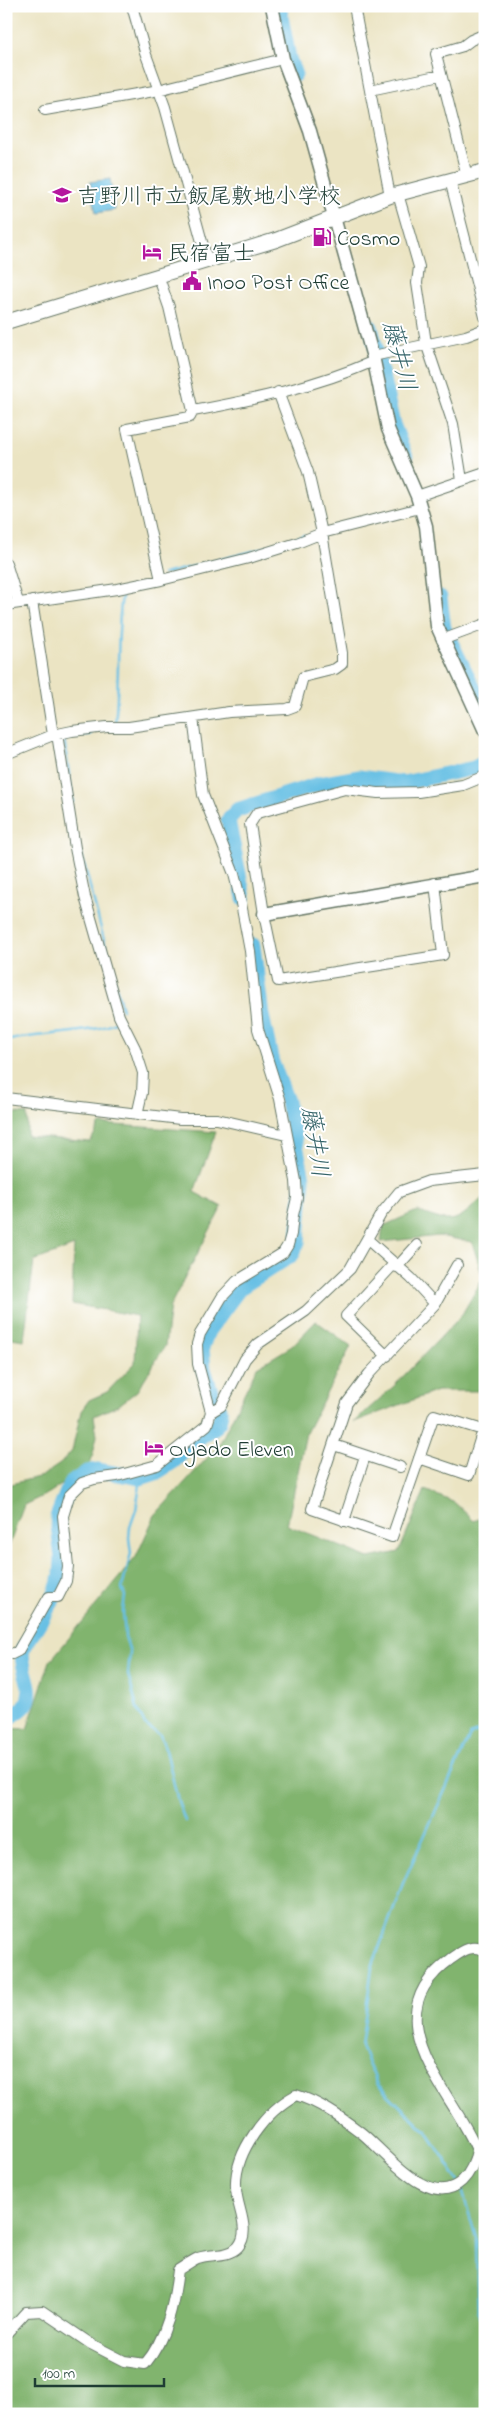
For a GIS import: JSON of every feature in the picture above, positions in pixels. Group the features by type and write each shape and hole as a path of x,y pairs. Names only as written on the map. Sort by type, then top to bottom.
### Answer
{"main road":[{"path":"6,322 158,274 276,240 394,195 485,171"}],"street":[{"path":"132,6 145,52 160,90 207,260"},
{"path":"272,6 283,59 310,131 338,215 376,357 388,429 420,498 426,526 437,626 446,638 485,731"},
{"path":"354,6 377,137 394,195 419,267 418,283 426,343 439,389 452,424 462,480"},
{"path":"467,176 436,54 463,46 485,34"},
{"path":"45,110 160,90 283,59"},
{"path":"370,90 442,74"},
{"path":"450,180 485,317"},
{"path":"473,272 485,270"},
{"path":"158,274 169,307 192,412 190,417 127,429 160,577"},
{"path":"192,412 278,392 350,372 376,357 426,343 466,336 485,329"},
{"path":"6,754 55,735 107,727 129,728 229,712 288,710 295,706 303,678 335,669 342,664 342,653 322,531 308,472 278,392"},
{"path":"6,605 160,577 249,558 296,544 322,531 420,498 462,480 485,473"},
{"path":"6,563 18,602"},
{"path":"32,601 37,643 85,897 120,1019 135,1048 143,1072 142,1094 137,1114"},
{"path":"446,638 485,624"},
{"path":"193,718 203,795 234,874 240,898 250,950 258,1029 280,1099 296,1181 297,1198 288,1245 277,1257 237,1281 222,1297 200,1334 196,1354 216,1409"},
{"path":"435,883 443,955 278,981 264,914 250,824 257,813 345,789 378,793 418,792 462,785 485,776"},
{"path":"264,914 435,883 485,876"},
{"path":"6,1098 180,1119 217,1119 286,1135"},
{"path":"12,1654 18,1651 53,1598 60,1594 66,1581 68,1566 63,1516 69,1496 82,1483 157,1465 207,1426 245,1359 258,1344 306,1311 350,1269 381,1214 399,1192 429,1181 485,1175"},
{"path":"368,1240 395,1266 411,1278 435,1304"},
{"path":"387,1356 346,1316 417,1246"},
{"path":"419,1458 469,1475 483,1430 434,1415 419,1458 392,1537 312,1509 347,1403 369,1374 435,1304 457,1265"},
{"path":"337,1446 400,1467"},
{"path":"344,1521 366,1456"},
{"path":"6,2334 26,2312 42,2311 92,2344 124,2361 145,2364 157,2350 164,2332 175,2292 178,2270 199,2258 232,2252 240,2245 245,2235 236,2188 237,2166 245,2148 266,2120 280,2104 296,2095 312,2100 334,2113 361,2132 400,2170 420,2182 436,2189 455,2187 466,2177 476,2159 477,2150 468,2130 438,2085 424,2059 417,2032 416,2015 419,1999 435,1970 466,1948 485,1951"}],"green space":[{"path":"6,1112 27,1114 27,1136 90,1142 100,1124 216,1132 194,1192 222,1207 170,1306 165,1346 137,1391 119,1405 94,1416 97,1436 90,1466 49,1493 24,1505 6,1554 6,1489 11,1484 42,1476 60,1464 72,1451 81,1411 89,1400 107,1392 135,1363 137,1316 72,1304 74,1246 34,1261 24,1340 6,1337"},
{"path":"485,1196 485,1391 437,1391 354,1422 394,1386 461,1316 483,1278 472,1242 439,1236 381,1242 383,1226 417,1211 440,1219 454,1219 467,1212"},
{"path":"316,1321 351,1346 306,1433 287,1525 369,1558 399,1552 425,1490 455,1503 474,1521 485,1516 485,2414 6,2414 6,1728 27,1729 50,1661 136,1557 155,1515 219,1445 257,1367 292,1346"}],"water":[{"path":"110,179 115,210 96,213 90,182"}],"waterway":[{"name":"藤井川","path":"279,6 289,58 295,75"},
{"name":"藤井川","path":"371,327 393,424 406,457"},
{"path":"164,574 261,549 304,535"},
{"path":"115,723 122,596"},
{"name":"藤井川","path":"440,597 444,628 485,711"},
{"path":"73,802 64,738 91,734"},
{"name":"藤井川","path":"244,898 228,820 237,810 319,784 359,777 403,783 474,768 485,762"},
{"path":"81,852 122,1009"},
{"name":"藤井川","path":"6,1720 23,1708 28,1700 29,1686 23,1663 23,1649 52,1602 61,1576 62,1558 57,1517 70,1484 87,1472 97,1470 141,1478 156,1473 173,1462 196,1440 215,1427 219,1422 221,1413 213,1398 204,1369 202,1347 208,1331 240,1288 292,1255 298,1242 303,1178 287,1101 272,1062 262,1015 253,945"},
{"path":"6,1041 96,1029 117,1022"},
{"path":"141,1478 136,1510 130,1527 131,1553 122,1588 125,1596 123,1611 125,1636 130,1653 128,1674 137,1708 145,1725 160,1735 166,1750 178,1801 185,1821"},
{"path":"459,2181 427,2132 378,2085 361,2047 372,1967 403,1883 470,1735 485,1729"},
{"path":"461,2186 476,2238 478,2312 485,2325"}],"place":[{"name":"吉野川市立飯尾敷地小学校","path":"62,195"},
{"name":"Cosmo","path":"322,237"},
{"name":"民宿富士","path":"152,252"},
{"name":"Inoo Post Office","path":"192,281"},
{"name":"Oyado Eleven","path":"154,1448"}]}
